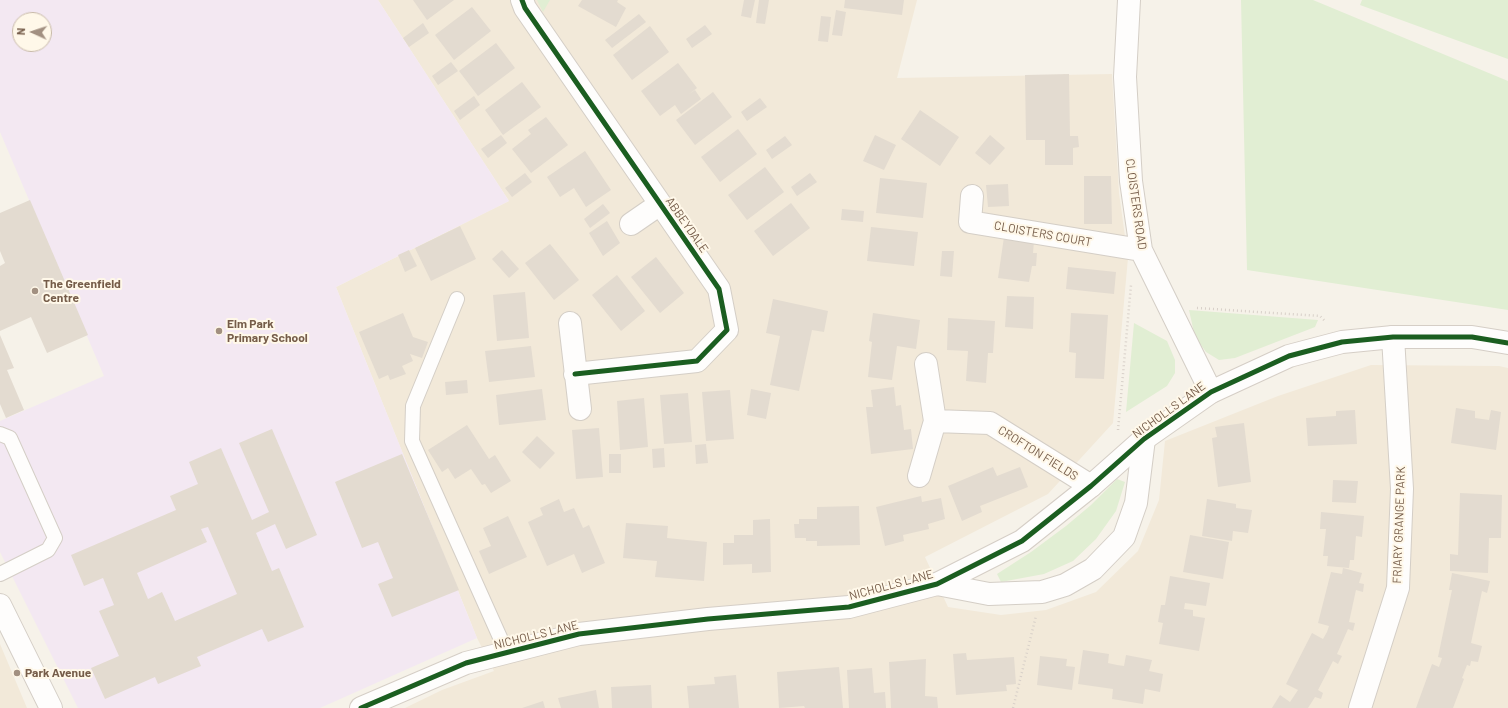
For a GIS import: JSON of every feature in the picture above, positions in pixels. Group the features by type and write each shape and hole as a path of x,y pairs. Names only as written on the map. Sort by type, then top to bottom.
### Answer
{"street":[{"name":"ABBEYDALE","path":"522,0 525,8 719,289 727,330 697,361 576,374"},
{"name":"CLOISTERS ROAD","path":"1129,0 1125,76 1131,181 1141,250 1211,392"},
{"name":"CLOISTERS COURT","path":"972,196 970,222 1141,250"},
{"name":"ABBEYDALE","path":"631,224 660,204"},
{"path":"570,323 580,409"},
{"name":"NICHOLLS LANE","path":"361,708 466,663 579,634 708,619 850,606 937,584 1022,541 1091,486 1144,439 1211,392 1289,356 1342,342 1393,337 1472,337 1508,342"},
{"name":"FRIARY GRANGE PARK","path":"1360,708 1398,588 1402,489 1393,337"},
{"path":"919,476 935,421 926,364"},
{"name":"CROFTON FIELDS","path":"935,421 990,423 1091,486"},
{"name":"NICHOLLS LANE","path":"937,584 989,594 1042,592 1065,585 1093,569 1124,537 1136,504 1144,439"},
{"path":"0,605 51,708"}],"lane":[{"path":"457,299 413,406 412,441 507,652"},
{"path":"0,434 10,438 55,538 48,550 0,574"}],"path":[{"path":"1114,466 1130,288 1141,250"},
{"path":"1168,307 1320,316 1342,342"},
{"path":"1013,708 1042,592"}],"shaded area":[{"name":"Elm Park Primary School","path":"0,0 378,0 509,201 336,287 477,638 320,708 78,708 0,552 0,421 104,376 0,132"},
{"path":"378,0 917,0 897,78 1112,74 1119,193 1128,258 1113,423 1048,494 925,557 948,607 1001,615 1046,610 1096,592 1138,551 1159,500 1165,441 1278,396 1371,365 1499,366 1508,368 1508,708 405,708 442,690 494,671 477,638 336,287 509,201"},
{"path":"0,644 27,708 0,708"}],"green space":[{"path":"537,0 550,0 543,12"},
{"path":"1241,0 1313,0 1508,81 1508,310 1247,270"},
{"path":"1362,0 1508,0 1508,59 1360,5"},
{"path":"1189,310 1318,320 1315,327 1235,358 1219,360 1206,352 1195,337"},
{"path":"1134,323 1167,341 1175,360 1175,373 1167,386 1126,412"},
{"path":"1117,479 1125,482 1116,511 1096,539 1073,561 1044,574 1001,582 997,574 1031,552 1066,526 1091,505"}],"building":[{"path":"413,0 454,0 427,20"},
{"path":"582,0 618,0 617,2 626,8 616,27 578,6"},
{"path":"744,0 755,0 751,18 741,16"},
{"path":"759,0 769,0 765,24 756,23"},
{"path":"845,0 904,0 902,15 844,8"},
{"path":"472,7 491,31 454,60 435,35"},
{"path":"836,10 846,12 842,36 832,35"},
{"path":"639,14 646,22 612,48 605,40"},
{"path":"821,16 831,17 828,42 818,41"},
{"path":"423,23 429,33 409,47 403,38"},
{"path":"705,25 712,34 692,48 686,39"},
{"path":"650,26 669,52 632,80 613,55"},
{"path":"496,43 515,68 478,96 459,71"},
{"path":"451,62 458,71 438,85 432,76"},
{"path":"678,63 697,88 689,94 695,90 701,99 681,114 675,105 660,116 641,91"},
{"path":"1069,74 1070,136 1078,136 1079,147 1073,148 1073,165 1045,165 1045,140 1026,140 1025,75"},
{"path":"522,82 541,107 503,135 485,110"},
{"path":"713,92 732,117 695,145 676,120"},
{"path":"474,96 480,105 460,120 454,111"},
{"path":"760,98 767,107 747,121 741,112"},
{"path":"920,110 959,137 940,166 901,139"},
{"path":"546,117 568,145 531,173 512,149 531,134 528,130"},
{"path":"738,129 757,154 720,182 701,157"},
{"path":"501,135 507,143 488,158 481,149"},
{"path":"875,135 896,145 884,170 863,161"},
{"path":"990,135 1005,148 990,165 975,153"},
{"path":"785,136 792,145 772,159 766,150"},
{"path":"585,151 611,190 586,207 574,188 560,197 547,177"},
{"path":"765,167 784,192 747,220 728,195"},
{"path":"525,173 532,182 512,197 505,188"},
{"path":"810,173 817,182 797,196 791,187"},
{"path":"1084,176 1111,176 1112,224 1084,224"},
{"path":"880,178 927,183 923,218 876,213"},
{"path":"1008,184 1009,206 988,207 986,185"},
{"name":"The Greenfield Centre","path":"30,200 88,335 47,353 31,317 0,331 0,266 5,263 0,251 0,213"},
{"path":"791,203 810,228 773,256 754,231"},
{"path":"603,204 610,213 590,228 584,219"},
{"path":"842,209 864,211 863,222 841,220"},
{"path":"607,221 620,243 603,256 589,233"},
{"path":"460,226 476,259 431,281 415,248"},
{"path":"871,227 918,232 914,266 867,261"},
{"path":"1004,237 1034,241 1033,253 1037,253 1036,266 1032,266 1029,282 998,278"},
{"path":"550,244 579,280 554,300 525,263"},
{"path":"409,250 417,266 405,272 398,255"},
{"path":"502,250 519,269 509,278 492,259"},
{"path":"942,251 954,251 952,277 940,276"},
{"path":"656,257 684,293 660,313 631,277"},
{"path":"1068,267 1116,272 1114,294 1066,289"},
{"path":"617,275 645,311 621,331 592,295"},
{"path":"525,292 529,338 497,341 493,295"},
{"path":"1007,296 1034,297 1033,329 1005,327"},
{"path":"773,299 828,311 824,332 812,330 799,391 770,385 780,336 766,333"},
{"path":"403,313 413,337 428,342 422,358 410,354 413,361 402,366 406,374 390,380 388,375 379,379 359,332"},
{"path":"873,313 920,320 916,349 897,346 892,380 868,377 872,342 869,341"},
{"path":"1071,313 1108,315 1104,379 1075,378 1076,353 1069,352"},
{"path":"948,318 995,321 993,353 988,353 986,383 966,381 968,351 947,350"},
{"path":"0,335 14,368 7,370 24,410 6,418 0,404"},
{"path":"531,346 535,377 489,382 485,351"},
{"path":"467,380 468,393 446,395 445,382"},
{"path":"894,387 896,406 901,405 904,430 911,429 913,449 871,454 866,407 873,407 871,390"},
{"path":"542,389 546,420 499,425 496,395"},
{"path":"751,389 771,393 766,419 747,415"},
{"path":"730,390 734,439 706,441 702,392"},
{"path":"688,393 692,442 664,444 660,395"},
{"path":"644,398 648,447 620,450 617,401"},
{"path":"1456,408 1475,411 1475,418 1489,420 1491,410 1501,412 1496,450 1451,443"},
{"path":"1355,410 1357,444 1308,446 1306,418 1336,416 1336,411"},
{"path":"1244,423 1251,482 1218,487 1212,438 1217,437 1215,427"},
{"path":"467,425 489,459 495,455 511,481 491,493 485,484 482,485 471,469 455,479 448,468 442,472 428,450"},
{"path":"599,428 603,477 576,479 572,430"},
{"path":"272,429 317,535 286,549 275,524 256,533 272,571 279,568 304,627 268,642 262,629 197,657 201,666 158,684 155,677 105,699 91,668 119,656 99,611 114,605 103,578 84,586 71,555 176,510 170,496 198,484 189,462 221,448 252,520 269,512 239,443","holes":["208,527 237,594 175,621 162,592 148,599 137,573 207,542 201,529"]},
{"path":"537,436 555,453 540,469 522,452"},
{"path":"706,444 708,463 696,464 695,445"},
{"path":"664,448 665,467 653,468 652,449"},
{"path":"402,454 459,590 392,617 378,584 393,578 378,542 362,548 335,482"},
{"path":"609,454 621,454 621,473 609,473"},
{"path":"993,467 997,476 1020,467 1028,487 980,506 982,512 962,521 948,486"},
{"path":"1333,480 1358,481 1356,503 1332,502"},
{"path":"1460,493 1502,495 1501,538 1489,538 1488,573 1450,571 1450,554 1458,555"},
{"path":"921,496 922,502 941,498 945,519 928,524 929,529 903,535 904,541 885,546 876,507"},
{"path":"559,499 564,512 574,508 583,528 589,525 605,563 582,573 574,554 547,566 528,522 543,515 540,508"},
{"path":"1207,499 1236,504 1236,508 1252,510 1248,533 1233,531 1232,541 1202,536"},
{"path":"859,506 860,545 817,546 817,541 806,541 806,538 795,538 794,524 799,524 799,519 817,519 817,507"},
{"path":"1321,512 1364,516 1362,537 1356,536 1354,560 1350,560 1349,568 1327,566 1328,556 1323,556 1326,529 1320,529"},
{"path":"508,516 527,557 489,574 479,551 491,546 483,528"},
{"path":"770,519 771,572 752,573 752,564 723,565 723,543 734,543 734,535 753,535 753,520"},
{"path":"626,523 668,526 667,538 707,542 704,581 655,577 657,561 623,558"},
{"path":"1190,535 1229,542 1223,579 1183,572"},
{"path":"1343,568 1362,573 1359,583 1364,584 1363,592 1356,590 1349,622 1355,623 1353,631 1348,629 1337,654 1342,656 1338,664 1333,661 1318,690 1323,693 1321,699 1315,697 1308,708 1272,708 1280,695 1290,702 1298,690 1286,684 1312,633 1323,639 1327,632 1329,626 1318,623 1331,572 1342,574"},
{"path":"1452,573 1490,581 1487,593 1482,591 1471,643 1482,646 1478,662 1471,661 1470,666 1467,665 1462,678 1464,679 1453,708 1416,708 1432,664 1439,667 1442,658 1438,657 1452,590 1449,590"},
{"path":"1170,576 1210,583 1206,606 1185,603 1184,609 1193,610 1193,616 1205,618 1199,651 1159,644 1163,623 1158,622 1161,605 1165,605"},
{"path":"1083,650 1109,654 1108,663 1117,665 1124,666 1126,655 1152,660 1149,671 1163,674 1160,692 1145,689 1143,704 1112,699 1113,689 1078,684"},
{"path":"966,653 967,660 1014,657 1016,684 1006,685 1007,691 956,695 953,654"},
{"path":"1040,656 1067,659 1066,666 1075,667 1072,690 1037,685"},
{"path":"926,659 925,696 937,697 938,708 891,708 889,662"},
{"path":"839,667 843,708 805,708 804,706 779,708 777,672"},
{"path":"872,668 874,693 885,692 886,708 849,708 847,670"},
{"path":"736,675 739,708 689,708 687,686 715,684 714,677"},
{"path":"651,685 652,708 612,708 611,687"},
{"path":"596,690 599,708 561,708 558,698"},
{"path":"543,701 545,708 522,708"}],"cycle path":[{"path":"522,0 525,8 719,289 727,330 697,361 575,374"},
{"path":"361,708 466,663 579,634 708,619 849,607 937,584 1022,541 1091,486 1144,439 1211,392 1289,356 1342,342 1393,337 1472,337 1508,343"}],"place":[{"name":"The Greenfield Centre","path":"35,291"},
{"name":"Elm Park Primary School","path":"219,331"},
{"name":"Park Avenue","path":"17,673"}]}
